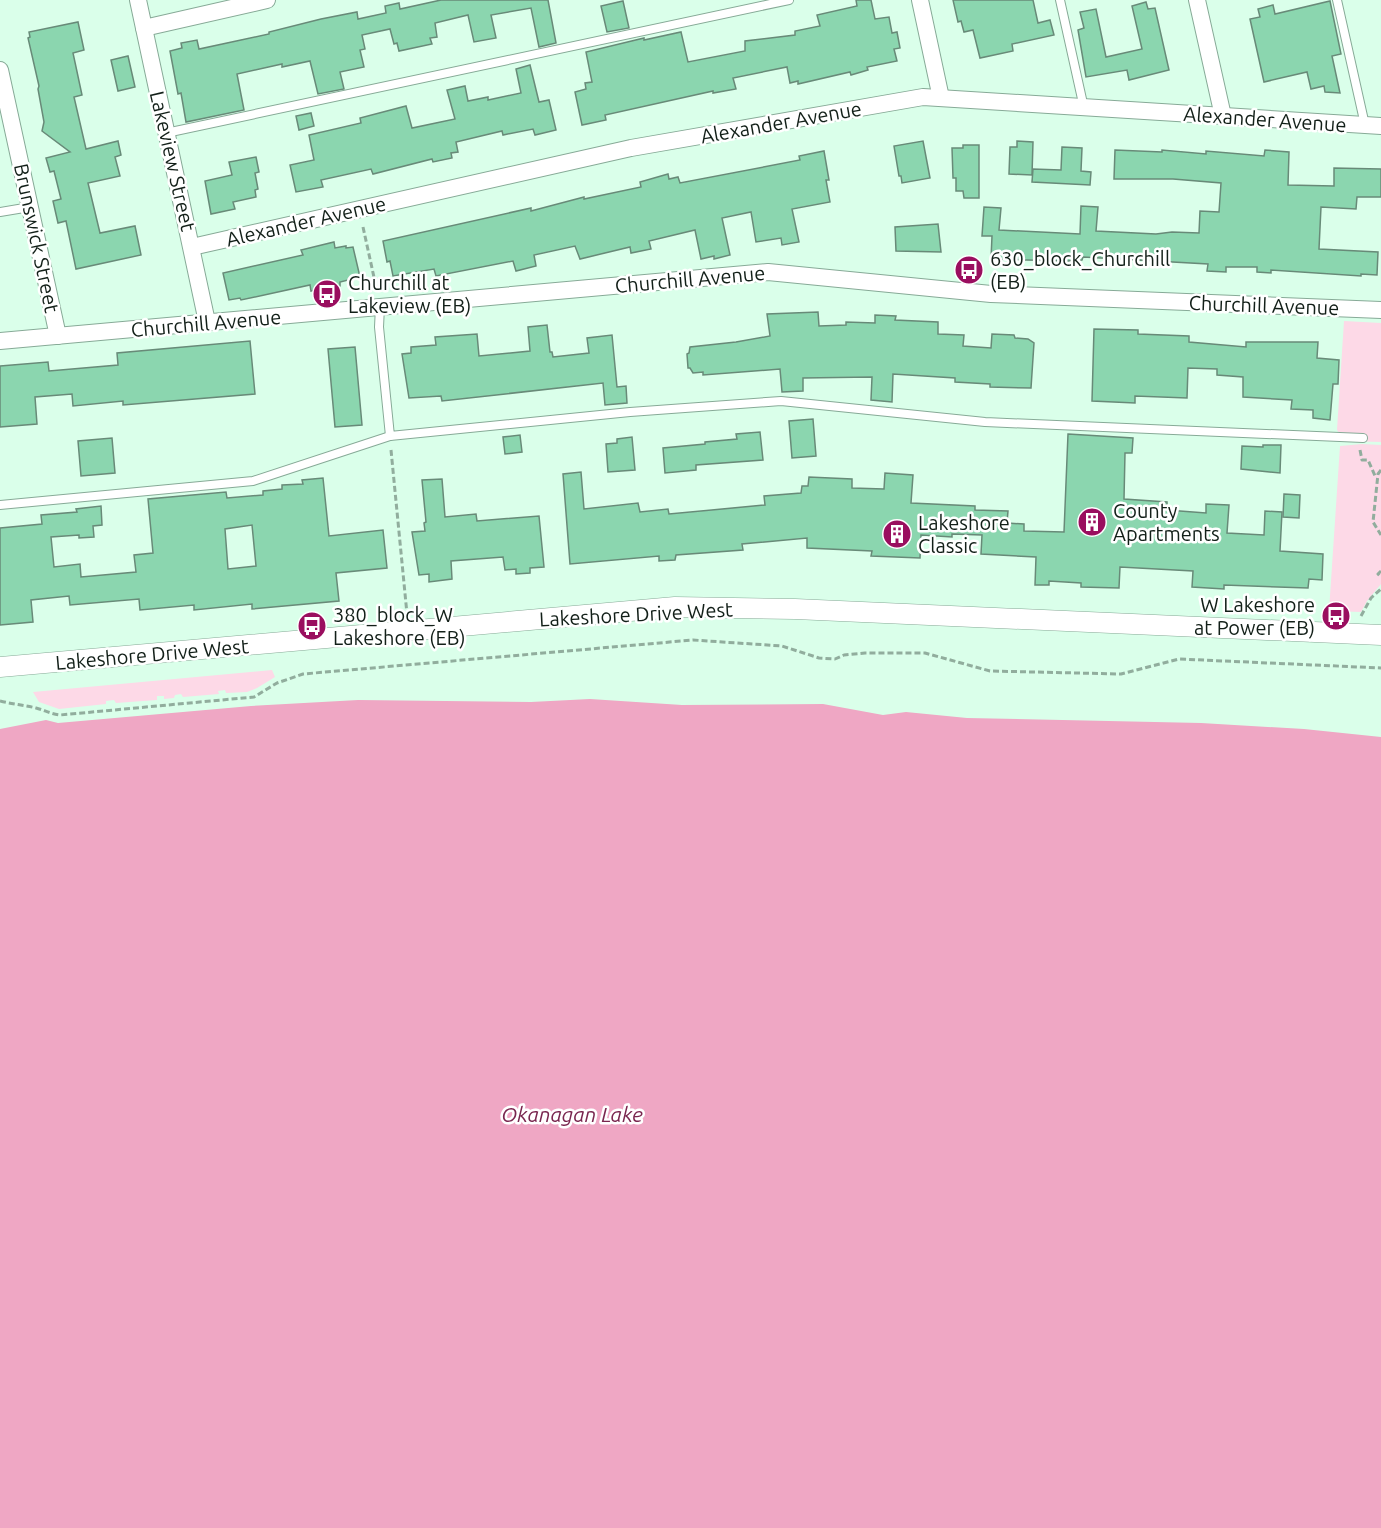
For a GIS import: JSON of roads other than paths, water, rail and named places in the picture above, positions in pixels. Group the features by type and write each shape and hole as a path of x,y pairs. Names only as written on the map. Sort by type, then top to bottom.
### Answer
{"street":[{"name":"Lakeview Street","path":"138,0 207,322"},
{"path":"144,28 267,0"},
{"path":"920,0 941,98"},
{"path":"1197,0 1223,116"},
{"name":"Brunswick Street","path":"0,70 58,336"},
{"name":"Alexander Avenue","path":"192,247 631,147 923,97 1373,125"},
{"name":"Churchill Avenue","path":"0,341 768,272 991,294 1381,310"},
{"name":"Lakeshore Drive West","path":"0,668 409,630 675,607 713,606 1381,635"}],"lane":[{"path":"166,133 789,0"},
{"path":"1060,0 1084,108"},
{"path":"1337,0 1373,125"},
{"path":"0,212 30,207"},
{"path":"380,307 379,327 390,436"},
{"path":"0,505 253,481 390,436 630,412 781,402 985,422 1364,438"}],"water":[{"name":"Okanagan Lake","path":"590,699 682,705 823,704 883,715 906,712 967,718 1201,723 1304,729 1381,737 1381,1528 0,1528 0,729 46,720 58,723 251,706 358,700 531,702"}],"place":[{"name":"630_block_Churchill (EB)","path":"969,270"},
{"name":"Churchill at Lakeview (EB)","path":"327,294"},
{"name":"County Apartments","path":"1092,522"},
{"name":"Lakeshore Classic","path":"897,534"},
{"name":"W Lakeshore at Power (EB)","path":"1336,616"},
{"name":"380_block_W Lakeshore (EB)","path":"312,626"}]}
